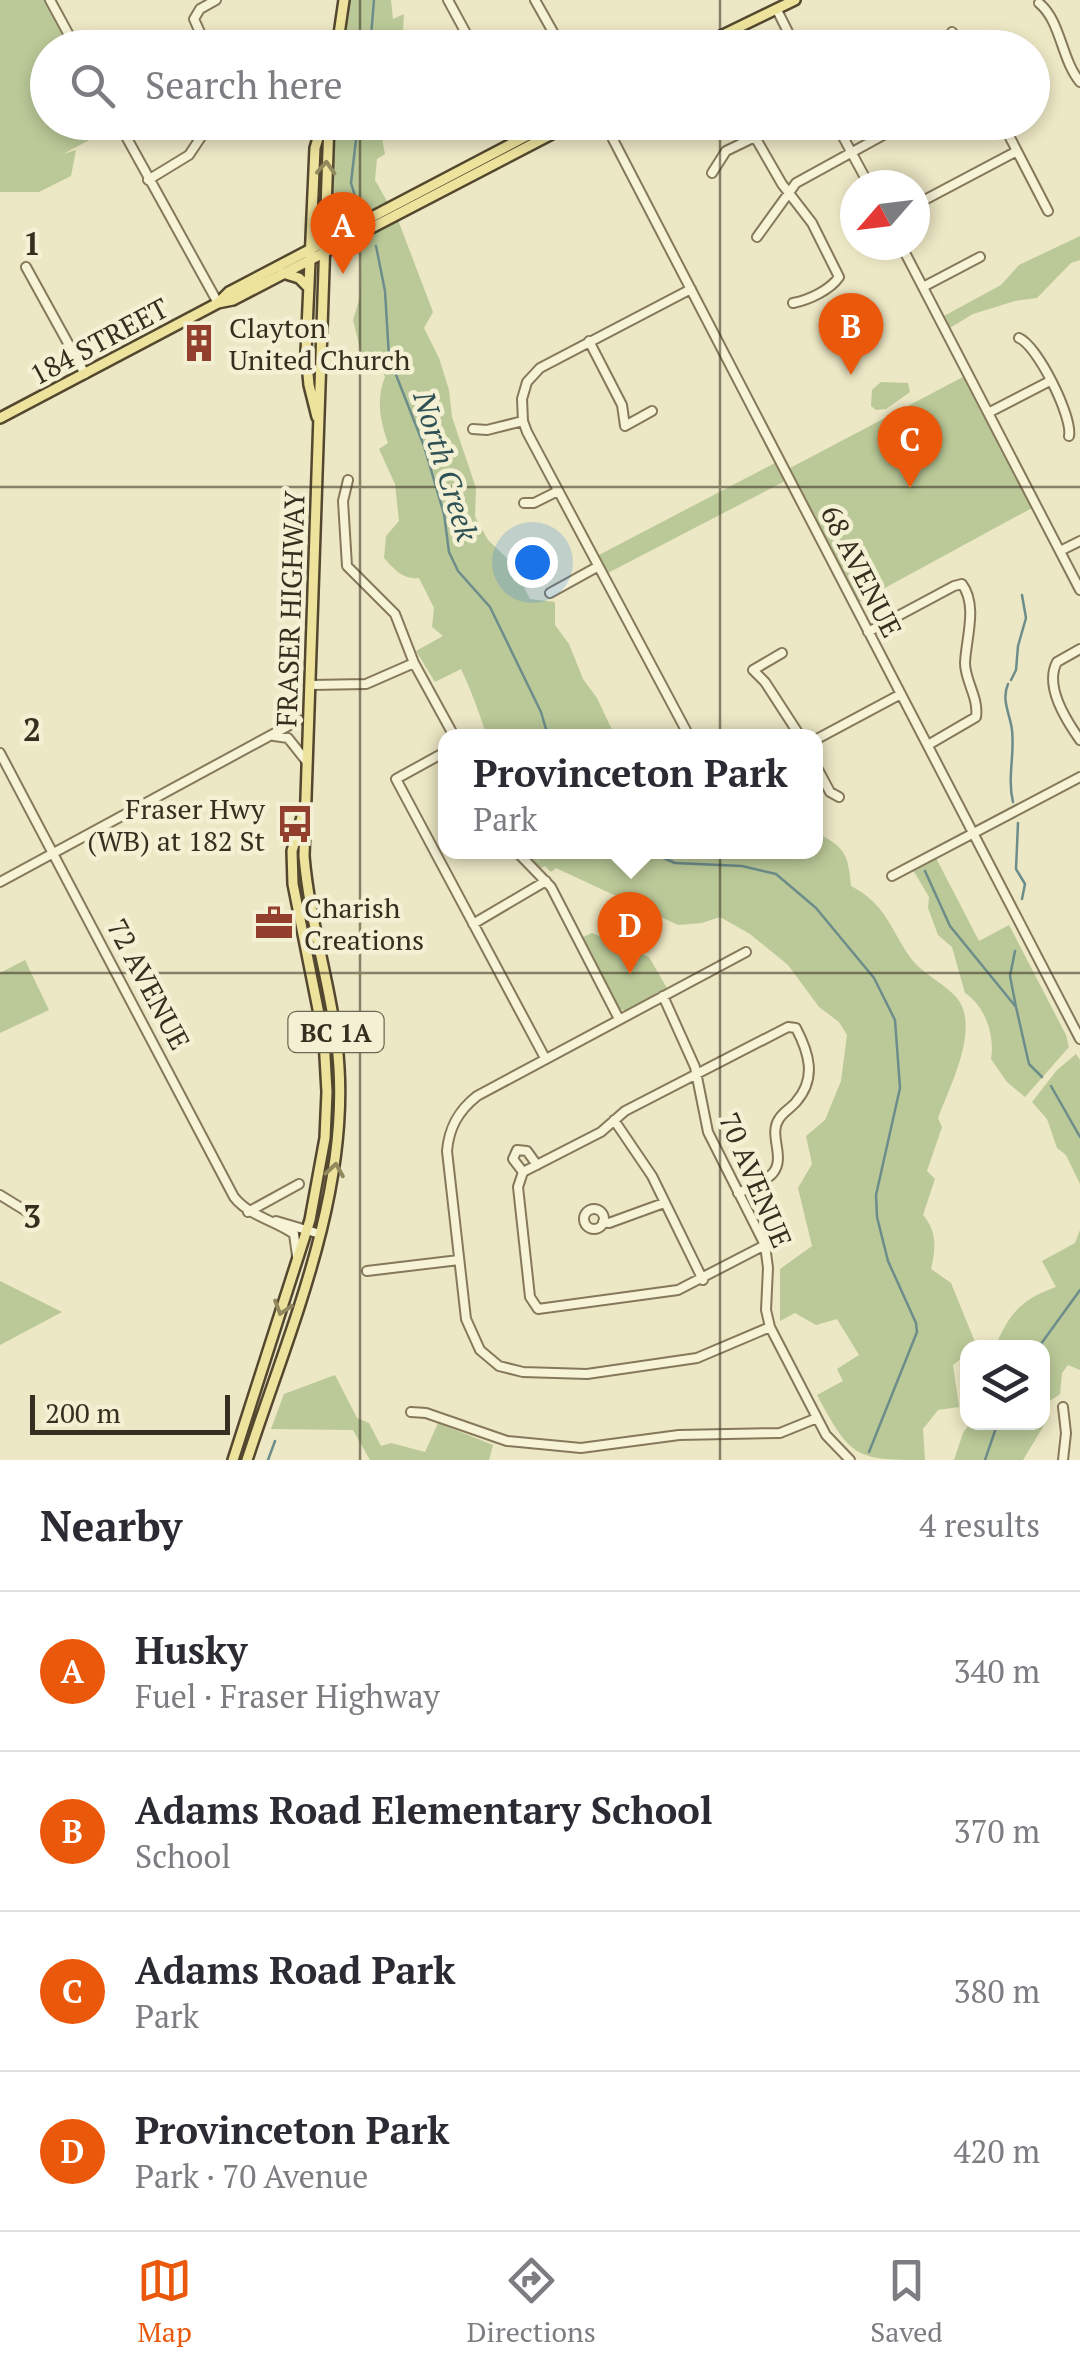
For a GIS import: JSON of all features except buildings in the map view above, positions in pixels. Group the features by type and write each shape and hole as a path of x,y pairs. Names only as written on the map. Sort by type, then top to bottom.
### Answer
{"main road":[{"path":"340,30 344,0"},
{"path":"736,30 796,0"},
{"path":"740,30 749,24"},
{"name":"FRASER HIGHWAY","path":"318,140 308,287 308,385 318,420"},
{"name":"FRASER HIGHWAY","path":"248,1460 320,1234 339,1146 336,1031 306,878 326,140"},
{"name":"184 STREET","path":"323,248 346,230 519,140"},
{"name":"184 STREET","path":"0,418 218,303 229,292 541,140"},
{"path":"475,175 482,160"},
{"path":"324,213 346,230"},
{"name":"184 STREET","path":"218,303 234,300 309,255"},
{"path":"283,273 299,278 308,287"},
{"name":"FRASER HIGHWAY","path":"233,1460 307,1230 320,1176 328,1092 324,1039 294,884 292,851 306,800"}],"street":[{"path":"50,0 66,30"},
{"path":"199,30 194,19 200,9 216,0"},
{"path":"448,0 464,30"},
{"path":"535,0 552,30"},
{"path":"1039,2 1050,14 1066,62 1080,82"},
{"path":"776,10 787,30"},
{"path":"127,140 218,303"},
{"path":"148,180 190,155 200,140"},
{"name":"68 AVENUE","path":"613,140 1080,1039"},
{"path":"712,172 730,148 748,140"},
{"path":"758,140 788,192 812,223 839,274 835,284 794,303"},
{"path":"845,140 860,170"},
{"path":"757,237 799,181 875,140"},
{"path":"1011,140 1048,210"},
{"path":"930,196 1017,151"},
{"path":"923,287 980,257"},
{"path":"908,260 1080,590"},
{"path":"26,267 85,374"},
{"path":"684,729 523,421 522,400 528,382 540,368 692,289"},
{"path":"1019,338 1032,347 1050,381 1070,420 1070,436"},
{"path":"589,341 622,405 625,426 652,411"},
{"path":"988,414 1050,381"},
{"path":"474,429 487,430 523,421"},
{"path":"348,480 343,501 348,566 395,614 414,663 450,729"},
{"path":"524,503 534,503 558,491"},
{"path":"1060,552 1080,541"},
{"path":"550,593 597,567"},
{"path":"868,632 962,584 968,592 965,667 977,709 970,722 928,745"},
{"path":"1080,649 1054,666 1060,707 1080,740"},
{"path":"782,653 753,670 795,729"},
{"path":"311,686 366,684 414,663"},
{"path":"823,736 901,694"},
{"path":"0,882 298,720"},
{"path":"274,736 288,738 307,762"},
{"name":"72 AVENUE","path":"0,753 234,1197 248,1212"},
{"path":"438,756 396,778 438,858"},
{"path":"892,876 1080,777"},
{"path":"823,779 830,792 839,797"},
{"path":"439,859 545,1058"},
{"path":"525,859 546,881 620,1019"},
{"path":"473,924 546,881"},
{"path":"746,952 488,1090 463,1108 448,1138 470,1332 480,1350 499,1366 523,1372 586,1374 697,1358 770,1327"},
{"name":"70 AVENUE","path":"663,996 697,1074 708,1132 765,1245 770,1327 826,1435 850,1460"},
{"path":"738,1193 773,1172 778,1162 778,1119 798,1100 807,1082 809,1055 796,1028 788,1027 697,1074 614,1120 602,1132 522,1172 518,1186 534,1308 663,1292 703,1280 765,1245"},
{"path":"614,1120 652,1176 703,1280"},
{"path":"522,1172 513,1159 517,1150 524,1150 537,1165"},
{"path":"248,1212 299,1184"},
{"path":"0,1195 26,1211"},
{"path":"604,1222 609,1224 664,1203"},
{"path":"248,1212 320,1234"},
{"path":"272,1220 294,1234 297,1258"},
{"path":"367,1272 459,1260"},
{"path":"1063,1407 1063,1460"},
{"path":"411,1412 426,1413 489,1437 573,1448 679,1435 780,1434 817,1418"}],"green space":[{"path":"0,0 52,0 68,30 30,30 30,140 90,140 63,154 76,150 71,176 39,192 0,192"},
{"path":"348,0 391,0 393,19 404,14 403,30 344,30"},
{"path":"333,140 382,140 385,154 377,159 375,180 388,203 350,223 336,220 331,211"},
{"path":"398,220 433,312 424,328 439,358 452,417 476,488 475,517 488,540 511,562 530,599 555,602 555,625 569,644 583,679 612,729 484,729 461,669 435,682 416,651 443,636 432,627 434,608 419,578 395,570 384,558 386,536 399,521 395,484 379,449 388,443 380,410 385,377 376,354 362,357 353,320 360,297 361,248 368,235"},
{"path":"1080,236 1080,260 1071,263 1037,298 973,314 948,329 942,317 1001,285 1019,265"},
{"path":"963,377 1032,508 859,602 788,469"},
{"path":"881,382 908,383 910,392 886,409 876,410 871,406 872,390"},
{"path":"775,463 785,481 606,574 597,556"},
{"path":"823,836 843,852 851,886 880,908 915,963 957,998 964,1011 964,1041 938,1118 942,1127 927,1171 935,1179 923,1215 934,1240 931,1269 951,1283 974,1340 960,1340 960,1360 953,1365 959,1407 938,1410 923,1429 925,1460 869,1456 848,1443 817,1395 843,1381 837,1369 859,1355 837,1319 816,1325 795,1313 780,1321 780,1269 812,1246 798,1188 812,1164 806,1136 825,1120 841,1081 847,1035 839,1022 819,1007 788,965 750,934 720,917 678,925 556,868 551,872 545,866 541,868 532,859 542,865 537,859 823,859"},
{"path":"936,858 979,941 1009,925 1066,1035 1069,1047 1025,1097 1007,1082 991,1059 987,1022 978,1005 965,993 952,947 938,935 928,908 929,897 913,870"},
{"path":"592,933 649,957 668,990 629,1010 620,1010 583,937"},
{"path":"25,960 49,1010 0,1033 0,973"},
{"path":"1076,1054 1080,1060 1080,1184 1066,1155 1057,1148 1047,1119 1032,1102 1057,1070"},
{"path":"1080,1230 1080,1370 1068,1365 1062,1373 1060,1394 1050,1401 1050,1340 998,1340 1018,1309 1056,1287 1042,1261 1075,1243"},
{"path":"0,1281 62,1312 0,1345"},
{"path":"335,1375 357,1418 369,1423 381,1446 391,1443 425,1452 438,1423 493,1445 489,1460 370,1460 353,1430 271,1429 284,1394"},
{"path":"1041,1430 1023,1460 954,1460 963,1433"}],"waterway":[{"name":"North Creek","path":"372,30 374,0"},
{"name":"North Creek","path":"356,140 351,183 358,206"},
{"name":"North Creek","path":"376,246 385,291 389,357 424,446 444,514 449,552 458,571 490,607 546,729"},
{"path":"1011,680 1026,618 1022,595"},
{"path":"1008,684 1005,696 1013,739 1013,802"},
{"path":"1018,823 1016,869 1025,884 1022,899"},
{"name":"North Creek","path":"666,859 675,863 742,866 776,874 816,908 874,978 895,1020 900,1088 876,1195 877,1217 888,1261 917,1332 869,1452"},
{"path":"925,871 950,926 1016,1007"},
{"path":"1015,951 1010,976 1016,1007 1029,1064 1042,1077"},
{"path":"1051,1086 1080,1137"},
{"path":"1044,1340 1080,1290"},
{"path":"985,1460 995,1430"},
{"path":"268,1460 275,1441"}],"place":[{"name":"Husky","path":"343,274"},
{"name":"Clayton United Church","path":"199,343"},
{"name":"Adams Road Elementary School","path":"851,375"},
{"name":"Adams Road Park","path":"910,488"},
{"name":"Fraser Hwy (WB) at 182 St","path":"295,824"},
{"name":"Charish Creations","path":"274,923"},
{"name":"Provinceton Park","path":"630,974"}]}
